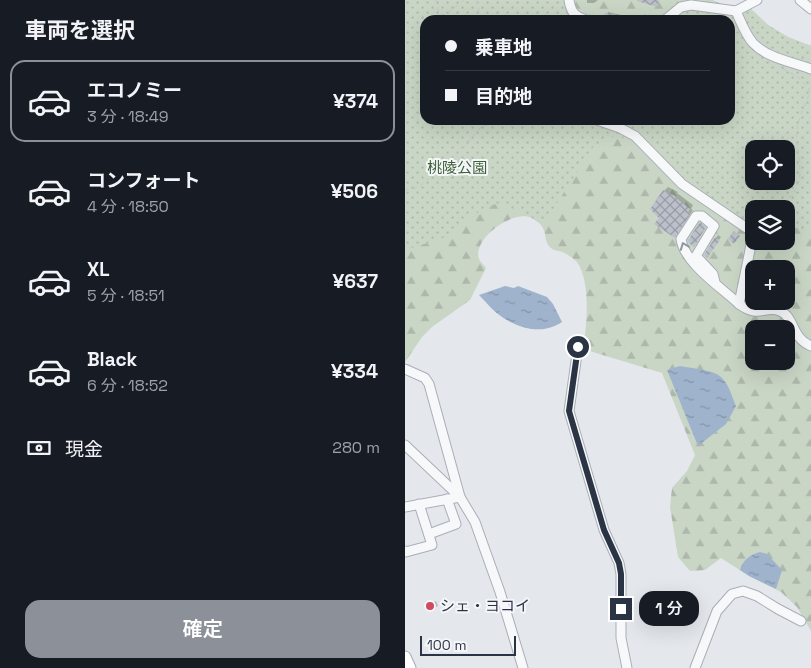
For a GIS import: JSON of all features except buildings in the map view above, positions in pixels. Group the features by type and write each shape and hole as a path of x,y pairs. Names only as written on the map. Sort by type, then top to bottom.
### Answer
{"main road":[{"path":"405,657 410,668"}],"street":[{"path":"569,0 571,11 575,15"},
{"path":"671,15 681,7 691,5 736,11 757,0"},
{"path":"800,0 811,10"},
{"path":"736,11 753,43 765,52 811,68"},
{"path":"611,125 635,136 683,184 751,233 739,304"},
{"path":"715,282 713,274 696,256 714,226 702,216 696,216 681,239 681,244 691,259 709,278 739,304 752,312 772,310 781,312 788,317 799,339 811,346"},
{"path":"578,347 569,411 604,530 619,563 621,574 621,638 627,668"},
{"path":"405,369 425,378 429,384 460,497 475,522 500,592 523,668"},
{"path":"405,445 460,497"},
{"path":"405,507 460,497"},
{"path":"429,534 456,524 447,500"},
{"path":"405,551 432,545 419,504"},
{"path":"695,668 717,611 732,594 743,591 757,596 801,621"}],"path":[{"path":"435,0 439,12 445,15 464,0"},
{"path":"477,0 480,15"},
{"path":"775,66 791,72 810,91 798,124 797,141 801,173 796,188 785,200"},
{"path":"405,190 421,185 459,152 481,127 486,125"}],"green space":[{"path":"405,0 712,0 731,8 750,8 768,25 788,37 811,46 811,631 797,607 781,592 749,576 721,558 705,570 690,571 678,557 670,507 672,488 687,471 695,455 662,373 583,349 587,304 581,271 577,262 572,258 552,249 548,245 544,230 538,222 524,216 515,218 505,222 488,235 478,251 479,259 486,268 470,300 432,327 422,337 405,362"},
{"name":"桃陵公園","path":"405,0 568,0 575,11 587,15 420,15 420,125 735,125 735,15 661,15 678,0 712,0 731,8 750,8 768,25 788,37 811,46 811,231 795,228 795,200 745,200 745,227 740,227 663,171 633,143 617,135 594,146 543,225 521,211 495,204 477,213 446,237 405,250"}],"water":[{"path":"505,286 514,288 518,286 547,297 553,304 562,322 547,328 532,329 516,325 502,317 479,295"},
{"path":"680,366 708,371 721,377 728,387 736,406 726,424 698,446 667,370"},
{"path":"760,552 767,554 782,570 776,589 740,570 747,558"}],"place":[{"name":"シェ・ヨコイ","path":"430,606"}],"route":[{"path":"578,347 569,411 604,530 619,563 621,574 621,609"}]}
